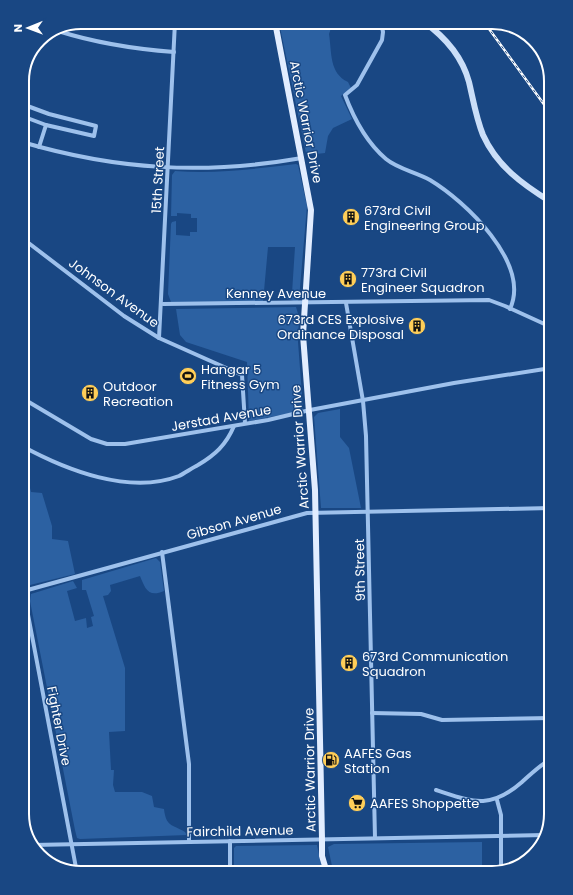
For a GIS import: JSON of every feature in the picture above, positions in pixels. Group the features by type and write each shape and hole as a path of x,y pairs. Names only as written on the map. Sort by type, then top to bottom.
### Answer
{"main road":[{"name":"Arctic Warrior Drive","path":"276,29 311,210 303,335 310,410 316,513 322,856 325,866"}],"street":[{"name":"15th Street","path":"160,338 175,29"},
{"path":"382,29 382,40 357,84 345,95 362,131 386,159 432,181 474,216 493,237 502,250 512,276 515,296 510,308"},
{"path":"433,29 445,39 461,62 468,81 479,124 494,155 512,175 544,197"},
{"path":"63,32 106,44 135,49 174,52"},
{"path":"29,107 49,114 96,126 94,136 46,125 29,119"},
{"path":"39,147 46,125"},
{"path":"29,144 105,162 169,168 245,166 302,158"},
{"name":"Johnson Avenue","path":"29,243 124,316 160,338 242,375 245,423"},
{"name":"Kenney Avenue","path":"162,304 304,304 489,300 544,324"},
{"name":"9th Street","path":"346,303 363,401 369,512 375,838"},
{"name":"Jerstad Avenue","path":"29,402 91,439 107,444 136,443 234,426 454,383 544,369"},
{"path":"29,450 51,462 102,478 141,482 156,481 180,476 215,454 234,426"},
{"name":"Gibson Avenue","path":"29,590 298,514 544,508"},
{"path":"162,552 189,764 188,842"},
{"name":"Fighter Drive","path":"29,618 76,866"},
{"path":"372,713 413,714 442,720 544,718"},
{"path":"436,790 472,800 496,800 510,792 544,765"},
{"path":"496,800 500,814 501,865"},
{"name":"Fairchild Avenue","path":"39,845 539,835"},
{"path":"230,841 230,866"}],"shaded area":[{"path":"280,29 331,29 329,34 334,68 342,78 348,82 351,88 341,96 352,119 333,128 328,136 325,153 307,155"},
{"path":"298,165 307,206 299,299 297,302 281,297 292,293 295,247 268,247 263,302 171,302 168,294 171,224 172,222 176,221 176,235 190,236 190,232 197,232 197,218 191,218 191,214 177,213 177,216 171,216 172,175 175,171 220,171"},
{"path":"296,307 299,317 298,342 302,411 249,421 247,362 186,342 180,335 176,309"},
{"path":"340,409 340,437 349,448 361,508 321,508 314,417 318,413"},
{"path":"29,484 31,492 42,493 52,526 52,539 68,541 75,574 30,585"},
{"path":"156,558 160,562 164,591 154,593 148,591 140,576 110,585 111,591 108,595 103,596 125,668 125,731 109,732 111,770 114,770 113,785 115,792 142,792 152,796 154,807 164,809 168,822 185,832 187,835 80,839 77,838 75,830 30,601 31,594 73,581 77,588 67,591 75,621 86,618 87,628 93,626 91,617 94,616 86,590 82,590 82,580"},
{"path":"482,842 482,866 332,866 328,847 334,844"},
{"path":"317,845 322,866 234,866 234,848 236,846"}],"railway":[{"path":"489,29 544,104"}],"place":[{"name":"673rd Civil Engineering Group","path":"351,217"},
{"name":"773rd Civil Engineer Squadron","path":"348,279"},
{"name":"673rd CES Explosive Ordinance Disposal","path":"417,326"},
{"name":"Hangar 5 Fitness Gym","path":"188,376"},
{"name":"Outdoor Recreation","path":"90,393"},
{"name":"673rd Communication Squadron","path":"349,663"},
{"name":"AAFES Gas Station","path":"331,760"},
{"name":"AAFES Shoppette","path":"357,803"}]}
